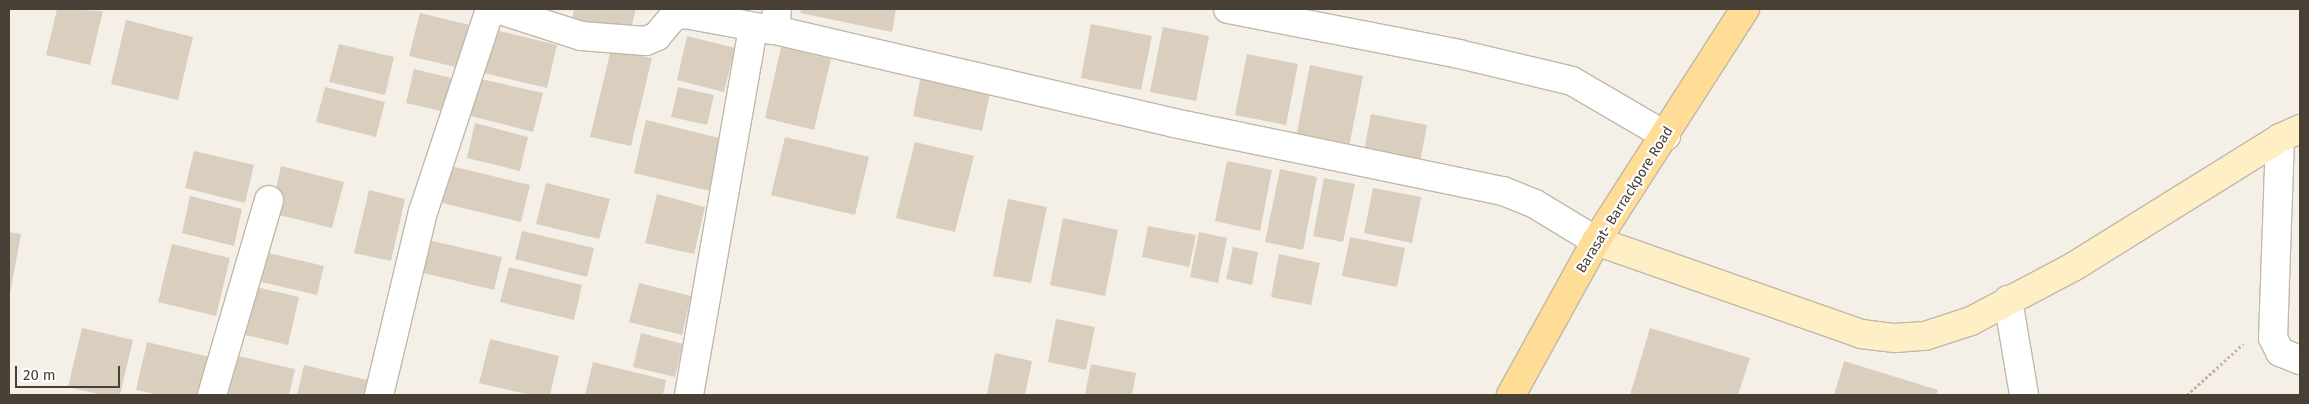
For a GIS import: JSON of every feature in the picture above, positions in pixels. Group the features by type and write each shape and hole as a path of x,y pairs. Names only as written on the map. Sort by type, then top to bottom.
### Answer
{"main road":[{"name":"Barasat- Barrackpore Road","path":"1511,395 1596,241 1666,136 1745,9"}],"street":[{"path":"379,395 423,212 490,9"},
{"path":"497,9 581,36 646,40 657,36 674,16 685,14 768,22 1174,123 1503,191 1535,204 1596,241 1861,334 1896,338 1925,336 1970,321 2073,266 2290,133"},
{"path":"1228,9 1458,54 1572,81 1666,136"},
{"path":"689,395 768,22"},
{"path":"2290,133 2273,338 2280,352 2300,360"},
{"path":"212,395 269,200"},
{"path":"2008,300 2024,395"}],"building":[{"path":"57,9 103,11 90,65 46,55"},
{"path":"574,9 636,9 630,33 572,19"},
{"path":"801,9 896,9 892,32 800,13"},
{"path":"420,13 470,25 460,68 409,56"},
{"path":"126,20 193,37 178,100 111,84"},
{"path":"1091,24 1152,36 1141,90 1081,78"},
{"path":"1163,27 1209,36 1196,101 1150,92"},
{"path":"491,29 557,45 547,88 480,72"},
{"path":"687,36 735,48 724,92 677,80"},
{"path":"339,44 394,57 385,95 329,82"},
{"path":"781,47 831,59 814,130 765,118"},
{"path":"611,49 652,58 631,146 590,137"},
{"path":"1247,54 1298,64 1286,125 1235,115"},
{"path":"1310,65 1363,76 1348,152 1295,142"},
{"path":"414,69 463,81 454,114 406,103"},
{"path":"921,75 991,89 982,131 913,116"},
{"path":"476,78 543,93 533,132 467,115"},
{"path":"325,87 385,102 376,137 316,122"},
{"path":"678,87 714,95 707,125 671,117"},
{"path":"1371,114 1427,125 1419,167 1363,156"},
{"path":"646,120 727,140 714,192 634,173"},
{"path":"475,123 528,137 520,171 467,158"},
{"path":"785,137 869,157 855,215 771,195"},
{"path":"915,142 974,156 955,232 896,218"},
{"path":"194,151 254,165 245,203 185,188"},
{"path":"1227,161 1272,170 1260,231 1215,221"},
{"path":"281,166 344,182 332,228 271,213"},
{"path":"451,166 530,185 521,222 442,203"},
{"path":"1280,169 1317,177 1303,250 1265,242"},
{"path":"1324,178 1355,184 1343,242 1313,236"},
{"path":"546,183 610,199 599,239 536,224"},
{"path":"1373,188 1421,197 1412,243 1364,233"},
{"path":"369,190 405,199 391,261 354,253"},
{"path":"657,194 705,207 694,254 645,243"},
{"path":"190,196 242,209 234,246 182,233"},
{"path":"1008,199 1047,207 1031,283 993,276"},
{"path":"1063,218 1118,230 1105,296 1050,285"},
{"path":"1148,226 1196,235 1189,267 1142,257"},
{"path":"522,231 594,248 587,277 515,259"},
{"path":"9,232 21,234 10,293 9,293"},
{"path":"1199,232 1227,238 1218,283 1190,277"},
{"path":"1350,237 1405,248 1397,287 1342,276"},
{"path":"428,240 502,257 494,290 420,272"},
{"path":"172,244 230,258 216,316 158,302"},
{"path":"1233,247 1258,252 1252,285 1226,279"},
{"path":"260,251 324,266 317,295 253,280"},
{"path":"1279,254 1320,263 1311,305 1271,297"},
{"path":"509,267 582,285 574,320 500,302"},
{"path":"639,283 691,296 682,335 629,322"},
{"path":"252,286 299,297 288,345 241,334"},
{"path":"1056,319 1095,327 1086,370 1048,362"},
{"path":"82,328 133,340 120,395 103,395 68,387"},
{"path":"1650,328 1750,358 1738,395 1630,395"},
{"path":"641,333 683,344 675,377 633,367"},
{"path":"490,339 559,356 550,395 530,395 479,383"},
{"path":"147,342 214,358 205,395 159,395 136,390"},
{"path":"995,353 1032,361 1025,395 987,395"},
{"path":"238,356 295,369 289,395 228,395"},
{"path":"1844,361 1938,390 1936,395 1834,395"},
{"path":"593,362 666,380 663,395 585,395"},
{"path":"1091,364 1136,373 1132,395 1085,395"},
{"path":"304,365 367,380 364,395 297,395"}]}
